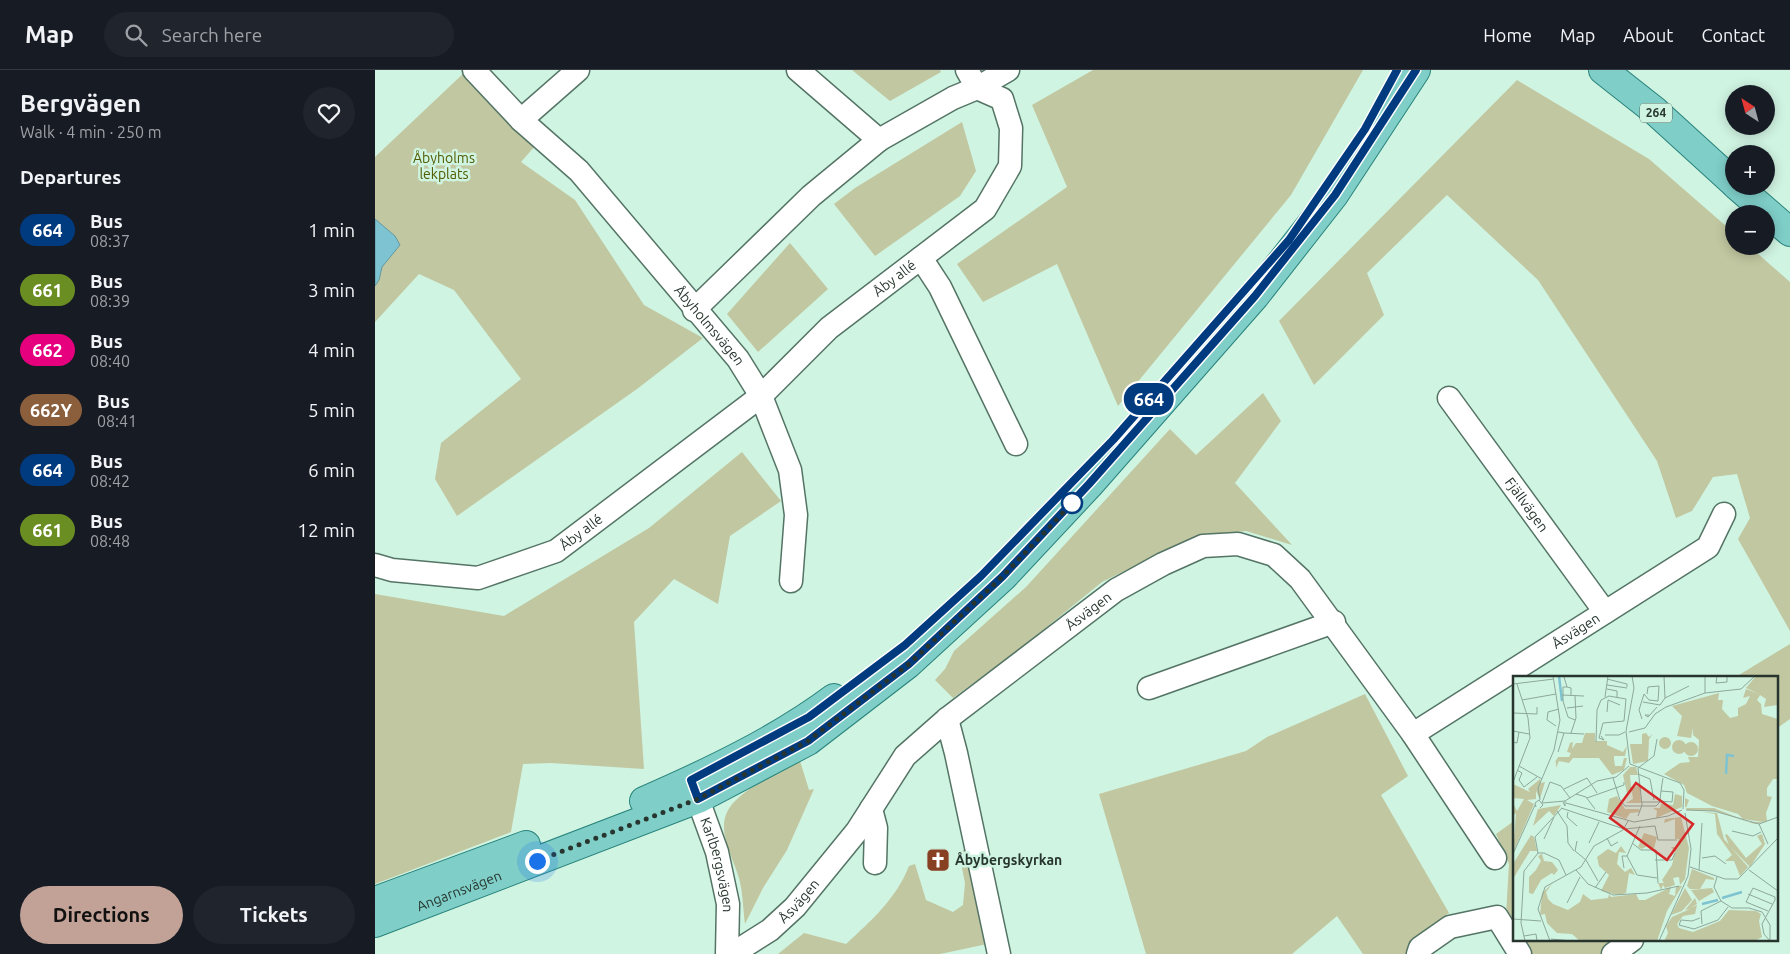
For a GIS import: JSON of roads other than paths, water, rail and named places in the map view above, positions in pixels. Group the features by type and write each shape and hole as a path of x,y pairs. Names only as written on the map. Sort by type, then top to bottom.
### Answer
{"main road":[{"name":"Angarnsvägen","path":"375,900 634,805 695,789 809,717 905,645 981,576 1113,440 1289,240 1365,129 1397,70"},
{"name":"Angarnsvägen","path":"375,923 808,741 909,664 1003,576 1089,484 1255,296 1335,195 1416,70"},
{"name":"264","path":"1603,70 1655,111 1725,176"},
{"path":"1747,195 1790,232"}],"street":[{"name":"Åbyholmsvägen","path":"474,70 521,120 579,171 694,310 738,359 761,396 790,470 795,515 791,581"},
{"path":"521,120 578,70"},
{"path":"798,70 879,140"},
{"path":"694,310 811,196 879,140 953,98 972,79 1008,70"},
{"name":"Åby allé","path":"375,565 392,570 478,578 556,551 761,396 829,328 985,209 1010,166 1011,128 1002,99 972,79"},
{"path":"921,258 941,287 1016,444"},
{"name":"Fjällvägen","path":"1449,398 1605,612"},
{"name":"Åsvägen","path":"1413,734 1708,547 1724,514"},
{"name":"Åsvägen","path":"732,954 770,930 795,907 857,831 905,756 947,719 1116,590 1163,564 1203,546 1238,544 1274,555 1300,579 1334,622 1413,734 1495,858"},
{"path":"1149,688 1334,622"},
{"path":"947,719 999,954"},
{"name":"Karlbergsvägen","path":"695,789 717,852 728,904 727,954"},
{"path":"871,809 877,828 875,863"},
{"path":"1418,954 1420,948 1451,927 1497,917 1520,954"},
{"path":"1613,954 1629,942"}],"water":[{"path":"375,219 395,236 400,245 382,267 379,280 375,286"}],"place":[{"name":"Åbybergskyrkan","path":"938,860"}],"park label":[{"name":"Åbyholms lekplats","path":"444,166"}]}
